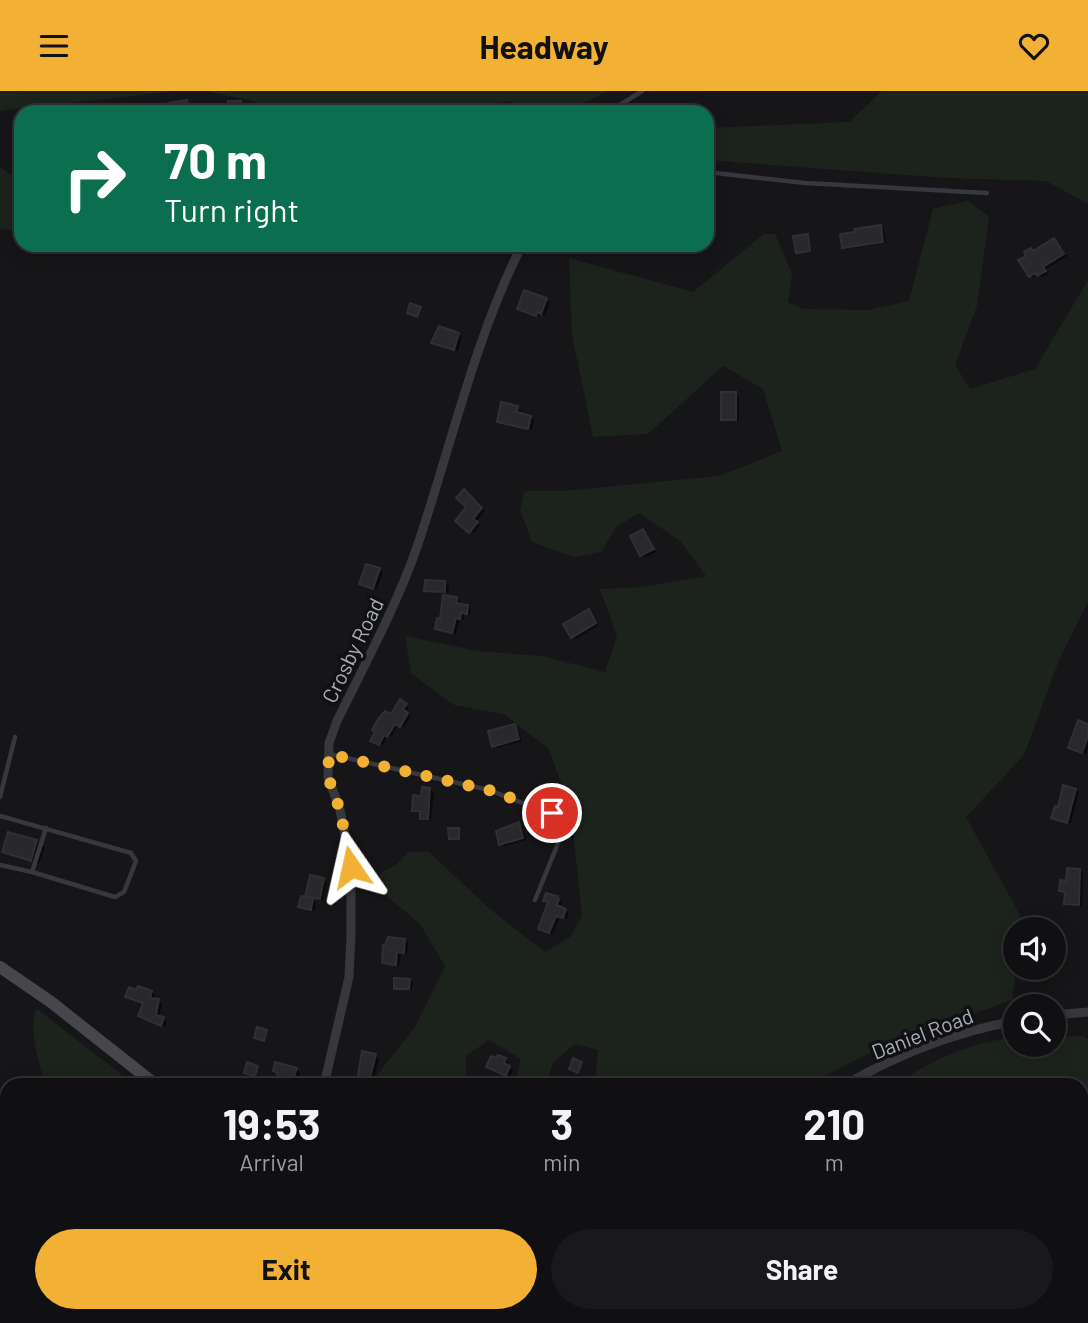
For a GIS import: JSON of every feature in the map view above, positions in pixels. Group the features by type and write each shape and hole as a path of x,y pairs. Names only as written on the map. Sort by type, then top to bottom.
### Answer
{"street":[{"name":"Crosby Road","path":"326,1078 349,978 351,936 351,867 340,810 328,777 329,743 417,548 504,281 518,252"},
{"path":"0,967 51,1002 147,1078"},
{"path":"1066,1014 1088,1012"},
{"name":"Daniel Road","path":"858,1078 892,1059 929,1044 1003,1024"}],"lane":[{"path":"620,105 642,91"},
{"path":"714,173 805,183 987,193"},
{"path":"0,797 15,737"},
{"path":"329,754 489,790 561,818 564,823 563,831 535,900"},
{"path":"0,816 131,853 136,861 124,892 115,897 0,865"},
{"path":"32,872 46,828"}],"shaded area":[{"path":"0,91 176,91 53,105 14,105 14,109 0,111"},
{"path":"205,91 607,91 580,105 517,105 508,101 487,105 397,105 395,102 390,105 258,105 254,101"},
{"path":"882,91 1088,91 1088,204 1046,181 947,178 714,161 714,128 849,122"},
{"path":"0,167 14,177 14,230 0,229"},
{"path":"968,201 989,217 977,306 955,365 970,389 1035,369 1088,280 1088,602 1059,660 1024,755 966,817 1021,917 1003,917 1003,980 1014,980 1013,994 1003,994 1003,1003 879,1048 821,1078 596,1078 598,1050 575,1044 553,1062 548,1078 516,1078 521,1059 489,1040 466,1056 466,1078 375,1078 415,1027 445,966 420,924 368,880 396,865 408,852 429,852 491,910 545,952 570,937 582,916 571,811 549,749 504,714 454,705 411,673 405,636 477,651 541,656 605,672 617,636 600,589 642,587 706,576 681,542 640,513 617,526 601,552 574,557 532,542 520,510 525,491 563,491 719,476 782,451 763,389 723,366 648,434 593,437 572,335 569,258 693,292 764,234 775,234 792,274 788,302 803,309 868,310 909,301 933,209"},
{"path":"37,1009 126,1078 43,1078 34,1035 34,1016"},
{"path":"1083,1036 1088,1039 1088,1078 908,1078 937,1060 1003,1039 1003,1057 1066,1057 1066,1037"}],"building":[{"path":"187,100 188,105 168,105"},
{"path":"228,101 241,101 241,105 228,105"},
{"path":"881,225 883,242 842,248 840,234"},
{"path":"808,234 810,251 796,253 793,236"},
{"path":"1054,238 1064,254 1043,267 1046,271 1029,277 1018,260 1026,256 1024,252 1031,248 1033,251"},
{"path":"524,290 547,298 541,314 537,312 536,316 517,309"},
{"path":"410,303 421,307 417,317 407,313"},
{"path":"439,326 459,333 454,350 431,343"},
{"path":"721,392 736,392 736,420 721,420"},
{"path":"501,402 518,406 517,412 531,416 528,429 497,422"},
{"path":"464,489 482,508 473,519 478,522 469,533 455,521 466,507 456,498"},
{"path":"643,529 654,549 640,556 630,536"},
{"path":"366,564 380,568 373,589 359,584"},
{"path":"425,580 445,581 445,592 424,591"},
{"path":"443,595 457,597 456,603 468,605 467,614 461,613 460,619 456,618 452,633 435,629 437,618 440,619"},
{"path":"589,609 596,623 571,638 563,624"},
{"path":"400,699 407,704 403,709 408,713 400,727 395,724 379,745 370,741 378,719 385,711 391,714"},
{"path":"1078,720 1088,724 1088,736 1082,753 1068,748"},
{"path":"515,724 519,739 492,747 488,731"},
{"path":"1063,785 1076,789 1067,823 1051,818 1055,806 1058,807"},
{"path":"422,787 430,788 428,819 420,819 420,811 412,811 413,795 421,796"},
{"path":"519,822 523,838 499,845 496,831"},
{"path":"448,828 459,828 459,839 449,839"},
{"path":"8,832 37,840 31,861 2,852"},
{"path":"1067,868 1080,869 1079,905 1064,904 1065,892 1059,891 1060,880 1066,881"},
{"path":"310,875 324,878 320,899 305,897"},
{"path":"546,893 557,896 557,905 566,909 563,918 556,916 549,933 538,929 548,902 543,901"},
{"path":"301,896 313,898 311,910 298,907"},
{"path":"388,937 405,939 404,953 397,952 396,965 382,963 383,945"},
{"path":"394,978 410,979 409,989 394,989"},
{"path":"138,986 152,991 150,998 159,999 156,1015 164,1017 161,1026 138,1016 143,1003 125,997 129,987 136,990"},
{"path":"257,1027 267,1030 264,1041 254,1038"},
{"path":"362,1051 376,1054 370,1078 358,1075"},
{"path":"498,1055 506,1058 504,1063 510,1066 506,1076 486,1067 491,1056 496,1058"},
{"path":"573,1058 582,1062 578,1073 569,1069"},
{"path":"247,1062 258,1066 255,1076 244,1073"},
{"path":"275,1062 297,1068 294,1077 298,1078 276,1078 278,1073 273,1071"}],"route":[{"path":"351,867 340,810 328,777 329,754 489,790 552,813"}]}
